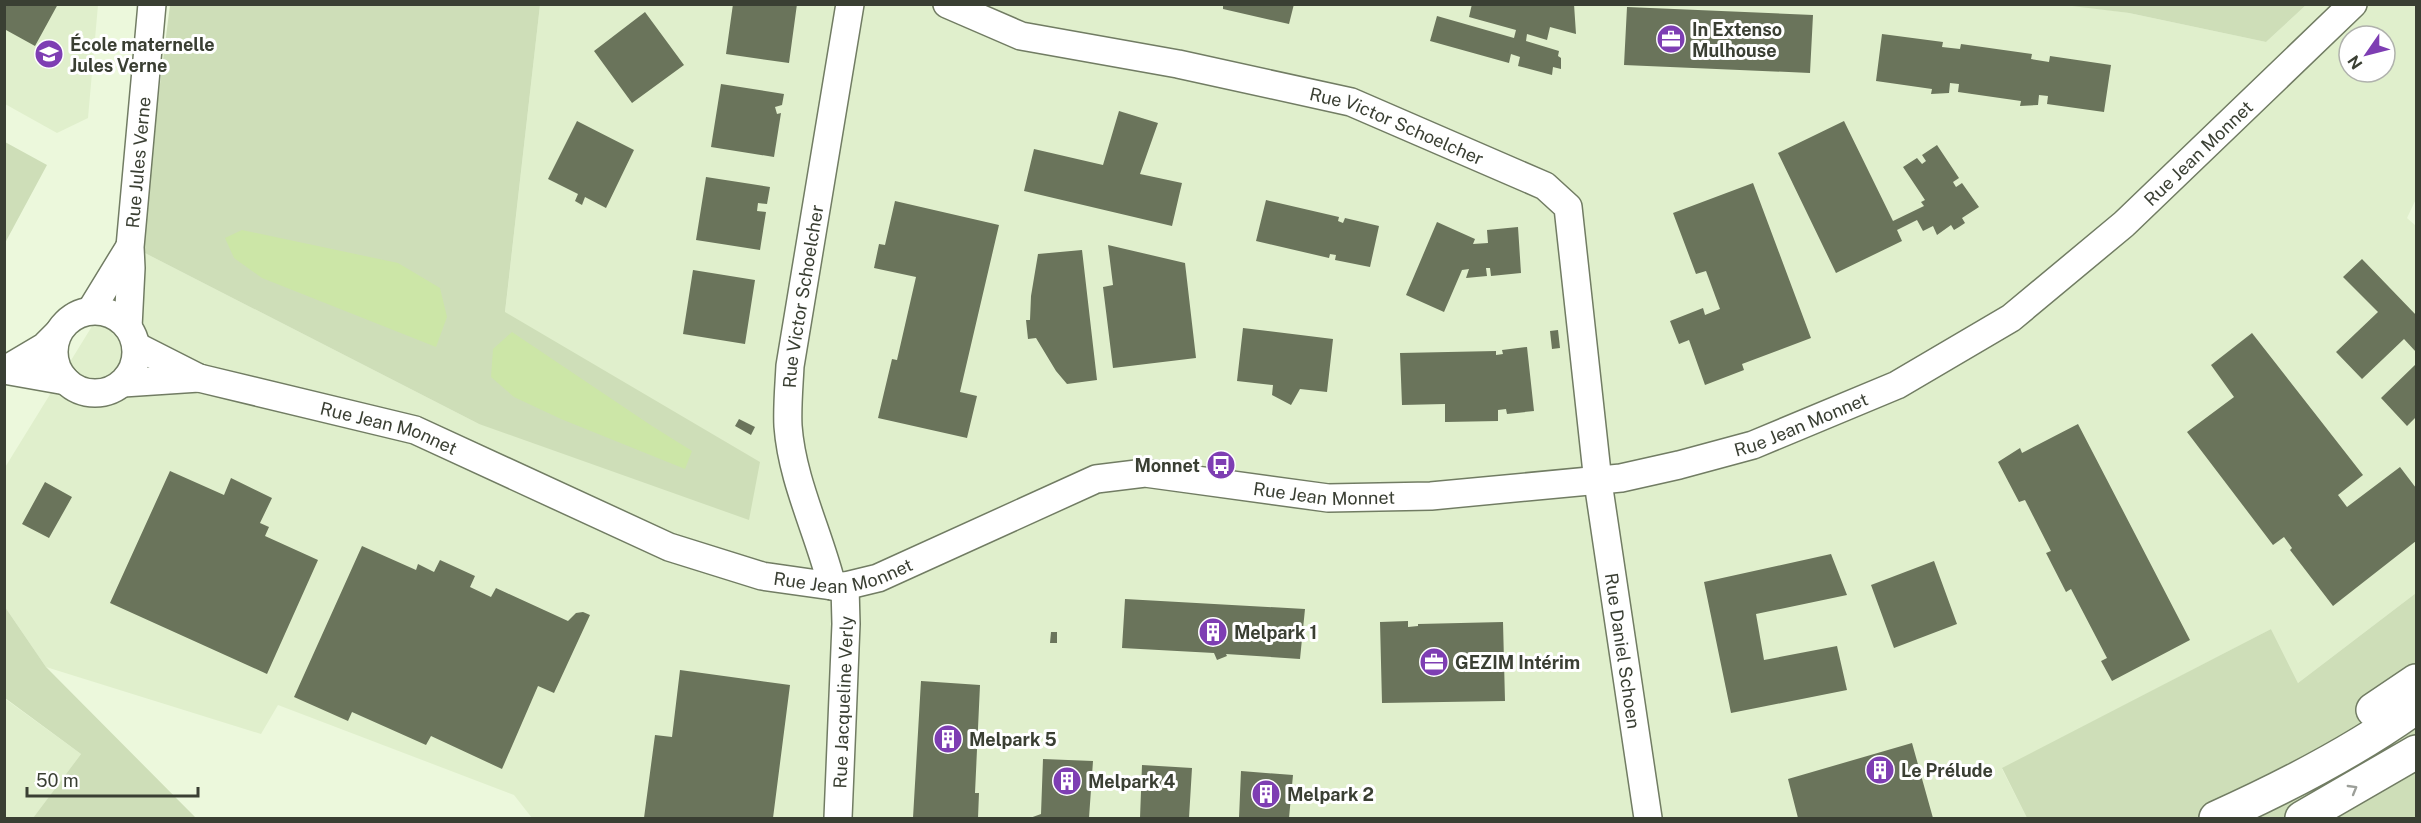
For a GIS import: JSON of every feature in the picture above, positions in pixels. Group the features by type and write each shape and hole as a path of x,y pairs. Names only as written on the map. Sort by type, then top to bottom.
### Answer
{"highway":[{"path":"2263,797 2314,749 2416,681"},
{"path":"2216,819 2263,797 2347,750 2416,707"},
{"path":"2302,819 2416,752"}],"street":[{"name":"Rue Jules Verne","path":"132,336 130,247 152,4"},
{"name":"Rue Victor Schoelcher","path":"838,586 826,561 800,487 788,427 790,366 849,4"},
{"name":"Rue Victor Schoelcher","path":"947,4 1021,36 1178,64 1351,102 1545,186 1568,207 1598,482"},
{"name":"Rue Jean Monnet","path":"123,383 199,378 415,430 669,547 762,576 838,586 878,578 1096,479 1145,473 1328,498 1431,496 1598,482 1679,465 1753,445 1897,385 1998,328 2124,224 2353,4"},
{"name":"Rue Jules Verne","path":"91,310 130,247"},
{"path":"5,370 44,347 72,317 91,310 112,314 132,336 134,366 123,383 104,393 83,392 66,381 59,373 53,353 58,333"},
{"name":"Rue Jean Monnet","path":"132,336 199,378"},
{"path":"5,370 66,381"},
{"name":"Rue Daniel Schoen","path":"1598,482 1648,819"},
{"name":"Rue Jacqueline Verly","path":"838,586 846,624 838,819"}],"shaded area":[{"path":"2064,4 2129,13 2266,42 2306,5 2416,5 2416,199 2407,218 2416,226 2416,593 2298,683 2271,629 2002,769 2027,818 532,818 514,795 278,705 261,734 46,667 5,607 4,469 139,250 479,424 759,462 505,313 540,5"},
{"name":"École maternelle Jules Verne","path":"4,5 98,5 88,118 57,133 5,104"},
{"path":"170,5 540,5 505,312 760,462 749,520 479,424 139,250"},
{"path":"2064,5 2306,5 2266,42 2129,13"},
{"path":"5,142 47,165 5,243"},
{"path":"242,230 398,263 440,288 447,317 436,347 262,278 234,258 225,238"},
{"path":"512,332 692,451 685,469 561,419 514,397 491,377 493,349"},
{"path":"2416,593 2416,818 2027,818 2002,768 2271,629 2298,683"},
{"path":"5,607 46,667 196,818 33,818 81,754 5,698"},
{"path":"4,698 81,754 33,818 5,818"}],"building":[{"path":"4,4 58,4 35,46 6,30"},
{"path":"733,4 797,4 789,63 726,54"},
{"path":"1223,4 1294,4 1289,24 1223,9"},
{"path":"1472,4 1574,4 1576,34 1550,27 1547,40 1527,34 1526,41 1559,51 1561,69 1553,67 1552,75 1518,66 1520,57 1511,54 1509,63 1430,41 1437,16 1514,38 1516,30 1469,17"},
{"path":"1627,7 1813,15 1810,73 1624,65"},
{"path":"645,12 684,65 632,103 594,51"},
{"path":"1882,34 1943,42 1942,47 1960,49 1961,44 2032,54 2031,59 2049,62 2050,56 2111,65 2104,112 2047,104 2048,96 2039,95 2038,105 2020,106 2021,101 1958,92 1959,84 1950,83 1949,93 1931,94 1932,89 1876,81"},
{"path":"721,84 784,94 782,105 775,107 777,114 781,113 774,157 711,147"},
{"path":"1119,111 1158,123 1140,174 1182,183 1172,226 1024,191 1034,149 1103,165"},
{"path":"577,121 634,150 606,208 585,197 582,205 575,201 578,194 548,179"},
{"path":"1844,121 1893,221 1924,206 1921,202 1925,200 1903,167 1917,158 1922,164 1926,161 1922,155 1937,145 1959,178 1953,182 1956,187 1962,183 1979,207 1962,218 1965,223 1959,227 1954,230 1951,225 1937,235 1933,226 1923,231 1917,220 1897,230 1902,241 1836,273 1778,153"},
{"path":"706,177 770,187 767,204 758,203 757,211 766,212 760,250 696,240"},
{"path":"1753,183 1811,338 1742,364 1744,370 1705,385 1689,340 1679,344 1670,321 1703,308 1705,315 1720,309 1706,271 1696,274 1673,213"},
{"path":"1266,200 1339,217 1338,221 1343,223 1345,218 1379,226 1370,267 1335,260 1336,255 1330,254 1329,258 1256,241"},
{"path":"895,201 999,225 960,392 977,396 967,438 878,418 892,359 897,360 916,277 874,268 879,244 885,245"},
{"path":"1437,222 1475,239 1473,244 1488,243 1487,230 1518,227 1521,273 1491,276 1490,268 1486,268 1487,276 1466,278 1469,269 1462,270 1444,312 1406,295"},
{"path":"1108,245 1185,263 1196,358 1113,368 1103,287 1113,285"},
{"path":"1082,250 1097,380 1067,384 1056,371 1036,338 1028,339 1026,320 1030,320 1031,296 1038,254"},
{"path":"2362,259 2416,315 2416,352 2404,339 2362,379 2336,352 2378,312 2343,277"},
{"path":"693,270 755,280 745,344 683,334"},
{"path":"1243,328 1333,339 1327,392 1300,389 1291,405 1272,395 1273,385 1237,381"},
{"path":"1558,330 1560,348 1552,349 1550,331"},
{"path":"2252,333 2363,475 2338,495 2347,507 2400,467 2416,488 2416,541 2333,606 2290,550 2292,548 2284,537 2273,545 2187,432 2234,397 2211,365"},
{"path":"1527,347 1534,411 1507,414 1506,409 1498,410 1498,421 1445,422 1445,404 1402,405 1400,353 1496,351 1496,355 1503,354 1502,350"},
{"path":"2416,364 2416,417 2407,426 2381,398"},
{"path":"739,419 755,427 751,435 735,426"},
{"path":"2078,424 2190,640 2112,681 2101,661 2107,658 2071,589 2066,592 2046,553 2051,551 2025,500 2019,502 1998,462 2020,448 2022,453"},
{"path":"170,471 224,495 231,478 272,498 260,523 269,527 265,536 318,560 267,674 110,603"},
{"path":"45,482 72,497 49,538 22,524"},
{"path":"362,546 416,570 418,564 434,572 440,560 475,576 470,587 491,597 496,588 568,621 576,613 583,612 590,615 554,693 538,686 502,769 431,736 426,745 352,712 348,721 294,697"},
{"path":"1831,554 1847,595 1756,614 1764,660 1837,646 1847,690 1731,713 1704,582"},
{"path":"1934,561 1957,624 1894,648 1871,585"},
{"name":"Melpark 1","path":"1125,599 1305,609 1300,659 1226,654 1227,656 1217,660 1214,653 1122,648"},
{"path":"1408,621 1408,627 1418,626 1418,624 1503,622 1505,701 1382,703 1380,622"},
{"path":"1051,632 1057,632 1057,643 1050,643"},
{"path":"680,670 790,685 773,818 644,818 655,735 672,737"},
{"name":"Melpark 5","path":"921,681 980,685 975,793 979,793 978,818 913,818"},
{"name":"Le Prélude","path":"1912,743 1933,818 1798,818 1788,779"},
{"name":"Melpark 4","path":"1043,759 1093,761 1089,818 1030,818 1041,814"},
{"path":"1142,765 1192,768 1189,818 1140,818"},
{"name":"Melpark 2","path":"1241,771 1293,775 1289,818 1239,818"}],"place":[{"name":"In Extenso Mulhouse","path":"1671,39"},
{"name":"École maternelle Jules Verne","path":"49,54"},
{"name":"Monnet","path":"1221,465"},
{"name":"Melpark 1","path":"1213,632"},
{"name":"GEZIM Intérim","path":"1434,662"},
{"name":"Melpark 5","path":"948,739"},
{"name":"Le Prélude","path":"1880,770"},
{"name":"Melpark 4","path":"1067,781"},
{"name":"Melpark 2","path":"1266,794"}]}
